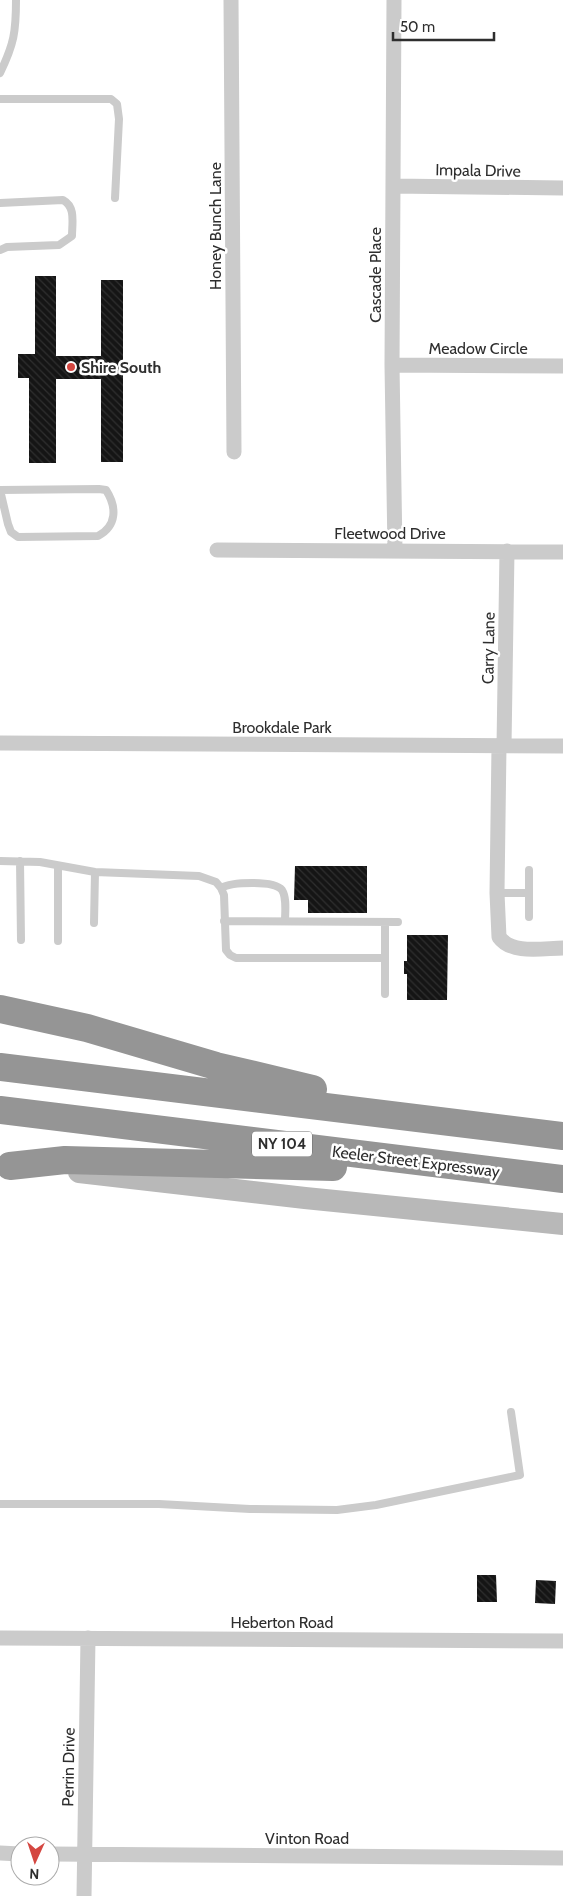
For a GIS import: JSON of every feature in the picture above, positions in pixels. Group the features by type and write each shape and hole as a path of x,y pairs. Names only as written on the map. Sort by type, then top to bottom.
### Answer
{"highway":[{"path":"0,1009 96,1031 256,1076 478,1125"},
{"path":"0,1067 563,1136"},
{"name":"Keeler Street Expressway","path":"0,1110 563,1180"},
{"path":"5,1166 65,1160 298,1165 563,1180"}],"main road":[{"path":"5,1166 101,1174 296,1197 563,1224"}],"street":[{"name":"Honey Bunch Lane","path":"230,0 234,452"},
{"name":"Cascade Place","path":"394,0 392,365 395,551"},
{"name":"Impala Drive","path":"393,186 563,188"},
{"name":"Meadow Circle","path":"392,365 563,366"},
{"name":"Fleetwood Drive","path":"217,550 563,552"},
{"name":"Carry Lane","path":"507,551 497,893 498,933 501,941 509,946 519,948 563,948"},
{"name":"Brookdale Park","path":"0,743 563,746"},
{"name":"Heberton Road","path":"0,1638 563,1641"},
{"name":"Perrin Drive","path":"84,1896 88,1638"},
{"name":"Vinton Road","path":"60,1854 563,1858"}],"lane":[{"path":"0,73 11,51 16,28 16,0"},
{"path":"0,99 111,98 117,104 119,119 115,198"},
{"path":"0,202 63,200 69,204 72,211 72,236 59,245 7,247 0,250"},
{"path":"99,488 106,490 112,499 113,522 108,531 98,536 18,537 11,532 0,490 99,488"},
{"path":"0,860 20,861 95,872 198,876 213,880 221,888 224,895 226,950 236,958 385,958"},
{"path":"20,861 20,940"},
{"path":"58,866 58,941"},
{"path":"529,870 529,917"},
{"path":"94,923 95,872"},
{"path":"221,888 237,884 268,884 278,886 284,895 285,921"},
{"path":"497,893 529,893"},
{"path":"224,921 398,922"},
{"path":"385,922 385,994"},
{"path":"0,1504 159,1504 250,1509 327,1510 376,1505 520,1475 511,1412"}],"building":[{"name":"Shire South","path":"35,276 56,276 56,356 101,356 101,280 123,280 123,462 101,462 101,379 56,379 56,463 29,463 29,378 18,378 18,354 35,354"},
{"path":"295,866 367,866 367,913 308,913 308,900 294,900"},
{"path":"407,935 448,935 447,1000 407,1000 407,974 404,974 404,961 407,961"},
{"path":"477,1575 496,1575 497,1602 477,1602"},
{"path":"536,1580 556,1581 555,1604 535,1603"}],"place":[{"name":"Shire South","path":"71,367"}]}
